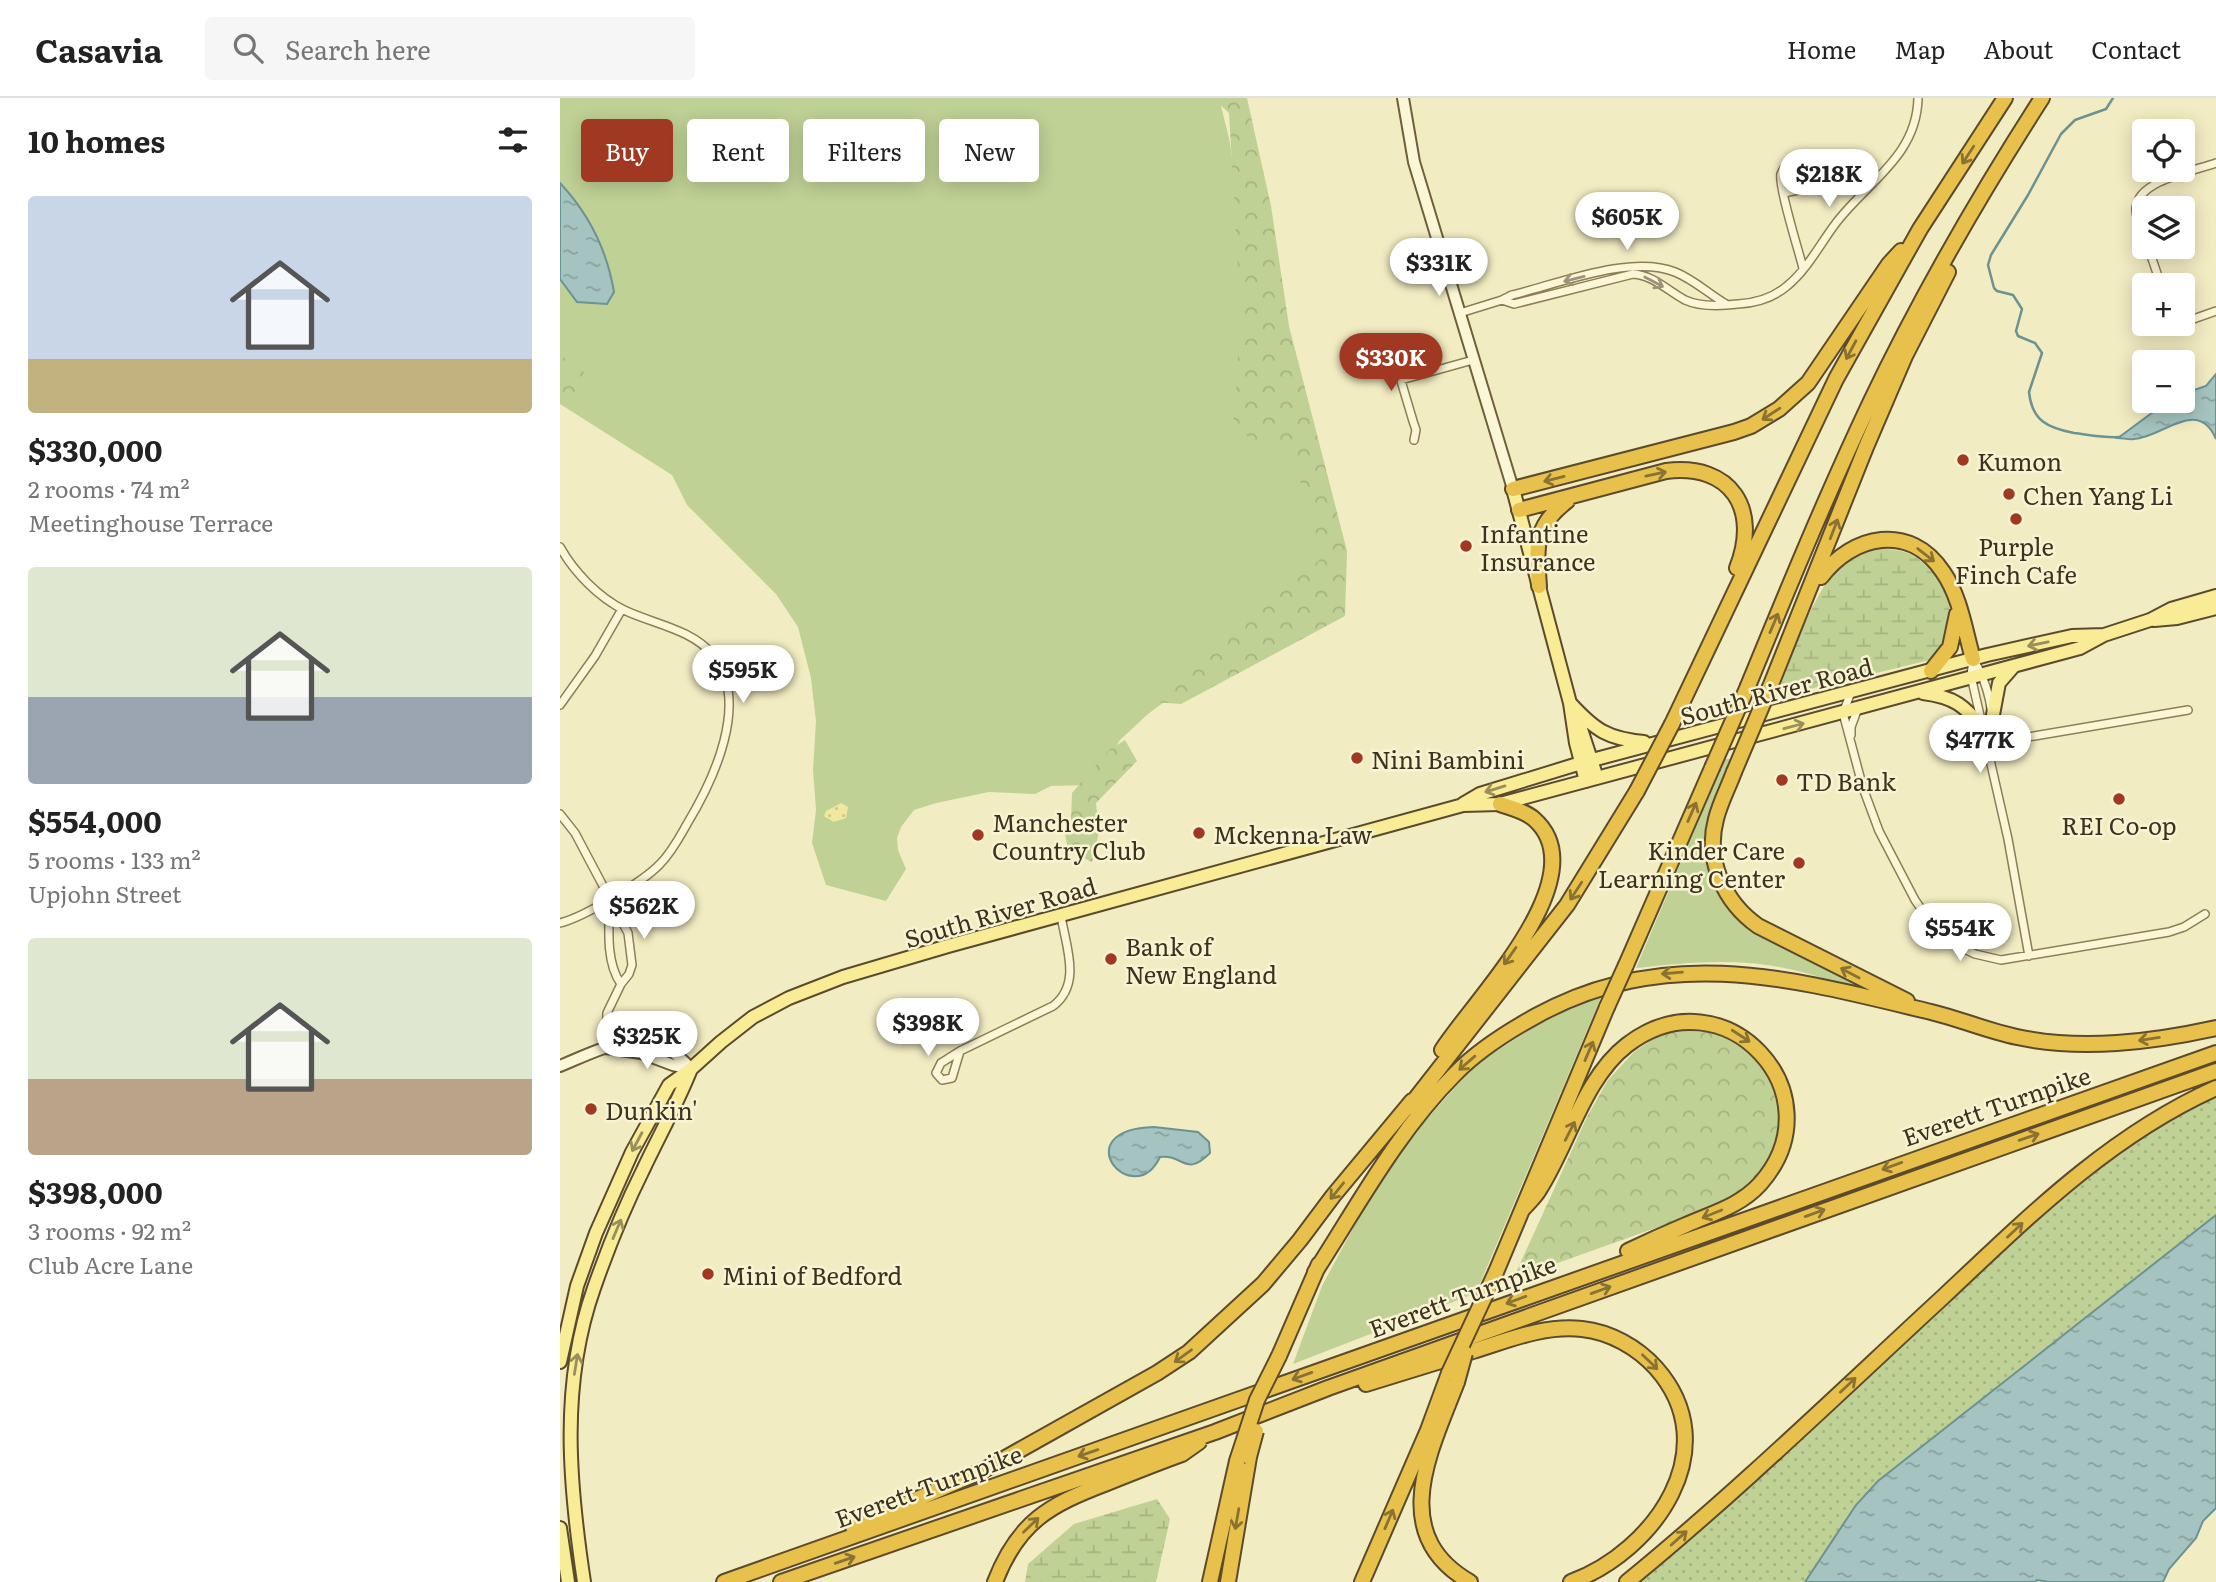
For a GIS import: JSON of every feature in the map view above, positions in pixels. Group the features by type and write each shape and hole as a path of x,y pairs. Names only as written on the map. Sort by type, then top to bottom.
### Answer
{"highway":[{"path":"723,1582 984,1471 1173,1363 1264,1284 1430,1080 1567,905 1637,791 1672,724 1836,379 1920,229 2005,98"},
{"path":"1470,1582 1450,1568 1437,1552 1427,1535 1420,1505 1422,1478 1469,1328 1496,1272 1607,1007 1871,402 1932,282 2000,163 2042,98"},
{"path":"1934,1013 1871,984 1747,918 1731,901 1715,865 1713,835 1721,803 1809,593 1866,447 1905,356 1987,196 2000,163"},
{"path":"1513,489 1715,439 1765,419 1808,383 1889,264 1920,229"},
{"path":"1519,510 1649,475 1693,470 1719,480 1740,501 1747,532 1742,556 1692,681"},
{"path":"1539,586 1536,554 1540,533 1557,508 1574,495"},
{"path":"1809,593 1840,556 1857,545 1886,540 1899,541 1914,547 1929,555 1946,576 1973,659"},
{"path":"1931,671 1950,647 1957,605"},
{"path":"1430,1080 1443,1049 1527,933 1546,895 1552,874 1552,854 1539,824 1525,813 1500,804"},
{"path":"1315,1272 1396,1147 1456,1073 1501,1037 1542,1012 1612,983 1662,974 1730,974 1803,984 1934,1013 2019,1037 2081,1045 2138,1041 2216,1028"},
{"path":"1522,1210 1539,1191 1599,1077 1625,1046 1642,1035 1660,1026 1680,1021 1700,1021 1720,1026 1747,1039 1774,1069 1784,1098 1785,1128 1777,1157 1760,1183 1746,1197 1729,1208 1684,1225 1545,1289"},
{"name":"Everett Turnpike","path":"723,1582 2216,1052"},
{"name":"Everett Turnpike","path":"781,1582 1215,1432 1283,1404 2216,1071"},
{"path":"1627,1582 1662,1554 1813,1417 2068,1181 2133,1133 2216,1088"},
{"path":"1210,1582 1243,1459 1279,1356 1337,1223 1412,1101"},
{"path":"1283,1404 1306,1404 1543,1330 1572,1328 1592,1331 1630,1346 1653,1365 1666,1381 1675,1399 1683,1428 1682,1468 1667,1505 1641,1537 1601,1568 1571,1582"},
{"path":"1362,1582 1453,1377"},
{"path":"995,1582 1002,1564 1023,1531 1058,1503 1182,1454 1215,1432"},
{"path":"1228,1582 1243,1459"}],"main road":[{"path":"1513,489 1570,704 1577,718 1591,780"},
{"name":"South River Road","path":"560,1362 578,1286 596,1233 632,1152 669,1084 753,1017 807,990 948,946 1463,805 1500,804 2080,648 2104,635 2150,620 2171,609 2216,596"},
{"name":"South River Road","path":"2150,620 2177,618 2216,608"},
{"name":"South River Road","path":"1463,805 1480,794 1586,761 1973,659 2072,636 2104,635"},
{"path":"1916,692 1954,700 1988,725 1999,683 2007,671 2017,664"},
{"path":"1570,704 1600,732 1621,739 1654,743"},
{"name":"South River Road","path":"584,1582 569,1459 570,1411 576,1362 593,1290 612,1239 691,1069"},
{"path":"560,1528 568,1582"}],"street":[{"path":"1403,98 1415,162 1513,489"},
{"path":"1502,300 1514,304 1633,274 1648,278 1690,302 1728,305 1770,297 1789,285 1843,214 1902,151 1913,129 1918,98"},
{"path":"2139,196 2148,187 2216,163"},
{"path":"1784,193 1798,190 1805,185 1806,173 1801,166 1788,165 1782,171 1781,180 1784,193 1803,268"},
{"path":"1460,313 1512,295 1628,265 1678,273 1728,305"},
{"path":"2195,318 2216,310"},
{"path":"1390,344 1416,430 1414,440"},
{"path":"1401,380 1474,360"},
{"path":"560,547 579,574 622,609 684,634 708,649 721,667 729,701 724,738 712,778 667,857 651,872 610,898 577,917 560,923"},
{"path":"560,705 595,656 622,609"},
{"path":"1973,659 1992,733 1987,744"},
{"path":"1977,675 1988,725 1987,744 2029,956"},
{"path":"1851,692 1843,713 1863,788 1879,831 1915,900 1935,929 1954,944 1975,954 2001,960 2169,932 2184,927 2205,914"},
{"path":"1851,740 1851,727 1858,708"},
{"path":"1987,744 2188,710"},
{"path":"560,814 575,833 626,925 632,953 631,970 607,1013 606,1048"},
{"path":"610,898 609,936 614,971 621,984"},
{"path":"960,1051 1053,1006 1064,998 1071,974 1061,916"},
{"path":"560,1066 606,1048 641,1053 673,1066 691,1069"}],"green space":[{"name":"Manchester Country Club","path":"560,98 1219,98 1229,138 1242,224 1333,577 1148,714 1120,740 1090,785 1051,786 1035,794 989,792 914,810 901,827 897,838 898,850 906,869 886,901 826,885 812,843 816,810 813,770 816,721 811,678 798,627 776,594 687,505 672,475 560,404"},
{"path":"1210,98 1247,98 1271,206 1289,326 1347,551 1345,616 1181,704 1154,702 1323,557 1293,457 1284,446 1263,447 1233,426 1241,320 1229,113"},
{"path":"560,355 585,373 580,400 560,397"},
{"path":"1883,548 1910,554 1931,570 1939,582 1950,608 1950,635 1944,649 1934,659 1777,697 1807,620 1827,581 1852,554"},
{"path":"1125,740 1137,761 1096,803 1099,832 1092,862 1068,850 1065,833 1071,822 1072,793 1109,750"},
{"path":"1725,759 1732,759 1708,818 1704,847 1707,867 1727,906 1760,929 1875,994 1813,975 1765,965 1707,962 1636,968"},
{"path":"1602,995 1476,1293 1293,1364 1322,1286 1366,1204 1417,1130 1476,1064 1555,1014"},
{"path":"1691,1030 1718,1032 1734,1040 1760,1063 1768,1078 1775,1094 1778,1129 1770,1159 1763,1171 1728,1202 1513,1279 1587,1117 1608,1080 1634,1052 1662,1033"},
{"path":"2216,1091 2216,1215 1878,1481 1856,1505 1805,1582 1636,1582 2081,1172"},
{"path":"1157,1499 1170,1519 1156,1582 1025,1582 1028,1564 1074,1524"}],"sand":[{"path":"841,803 848,807 846,818 834,822 824,816 826,811"}],"water":[{"path":"560,183 588,220 607,262 614,292 607,304 577,302 560,279"},
{"path":"2216,374 2216,439 2200,421 2190,420 2145,437 2118,438 2152,413 2195,413 2195,390 2206,386"},
{"path":"1154,1127 1198,1132 1209,1142 1210,1153 1195,1164 1160,1157 1148,1172 1135,1176 1122,1173 1113,1164 1109,1153 1113,1141 1127,1131"},
{"path":"2216,1215 2216,1508 2203,1521 2196,1538 2169,1569 2163,1582 1805,1582 1856,1505 1878,1481"}],"waterway":[{"path":"2113,98 2106,109 2075,120 2061,134 1991,255 1988,265 1994,288 2013,295 2022,309 2016,331 2018,336 2035,343 2042,353 2029,392 2038,416 2043,422 2065,431 2120,437"}],"place":[{"name":"Kumon","path":"1963,460"},
{"name":"Chen Yang Li","path":"2009,494"},
{"name":"Purple Finch Cafe","path":"2016,519"},
{"name":"Infantine Insurance","path":"1466,546"},
{"name":"Nini Bambini","path":"1357,758"},
{"name":"TD Bank","path":"1782,780"},
{"name":"REI Co-op","path":"2119,799"},
{"name":"Mckenna Law","path":"1199,833"},
{"name":"Manchester Country Club","path":"978,835"},
{"name":"Kinder Care Learning Center","path":"1799,863"},
{"name":"Bank of New England","path":"1111,959"},
{"name":"Dunkin'","path":"591,1109"},
{"name":"Mini of Bedford","path":"708,1274"}]}
